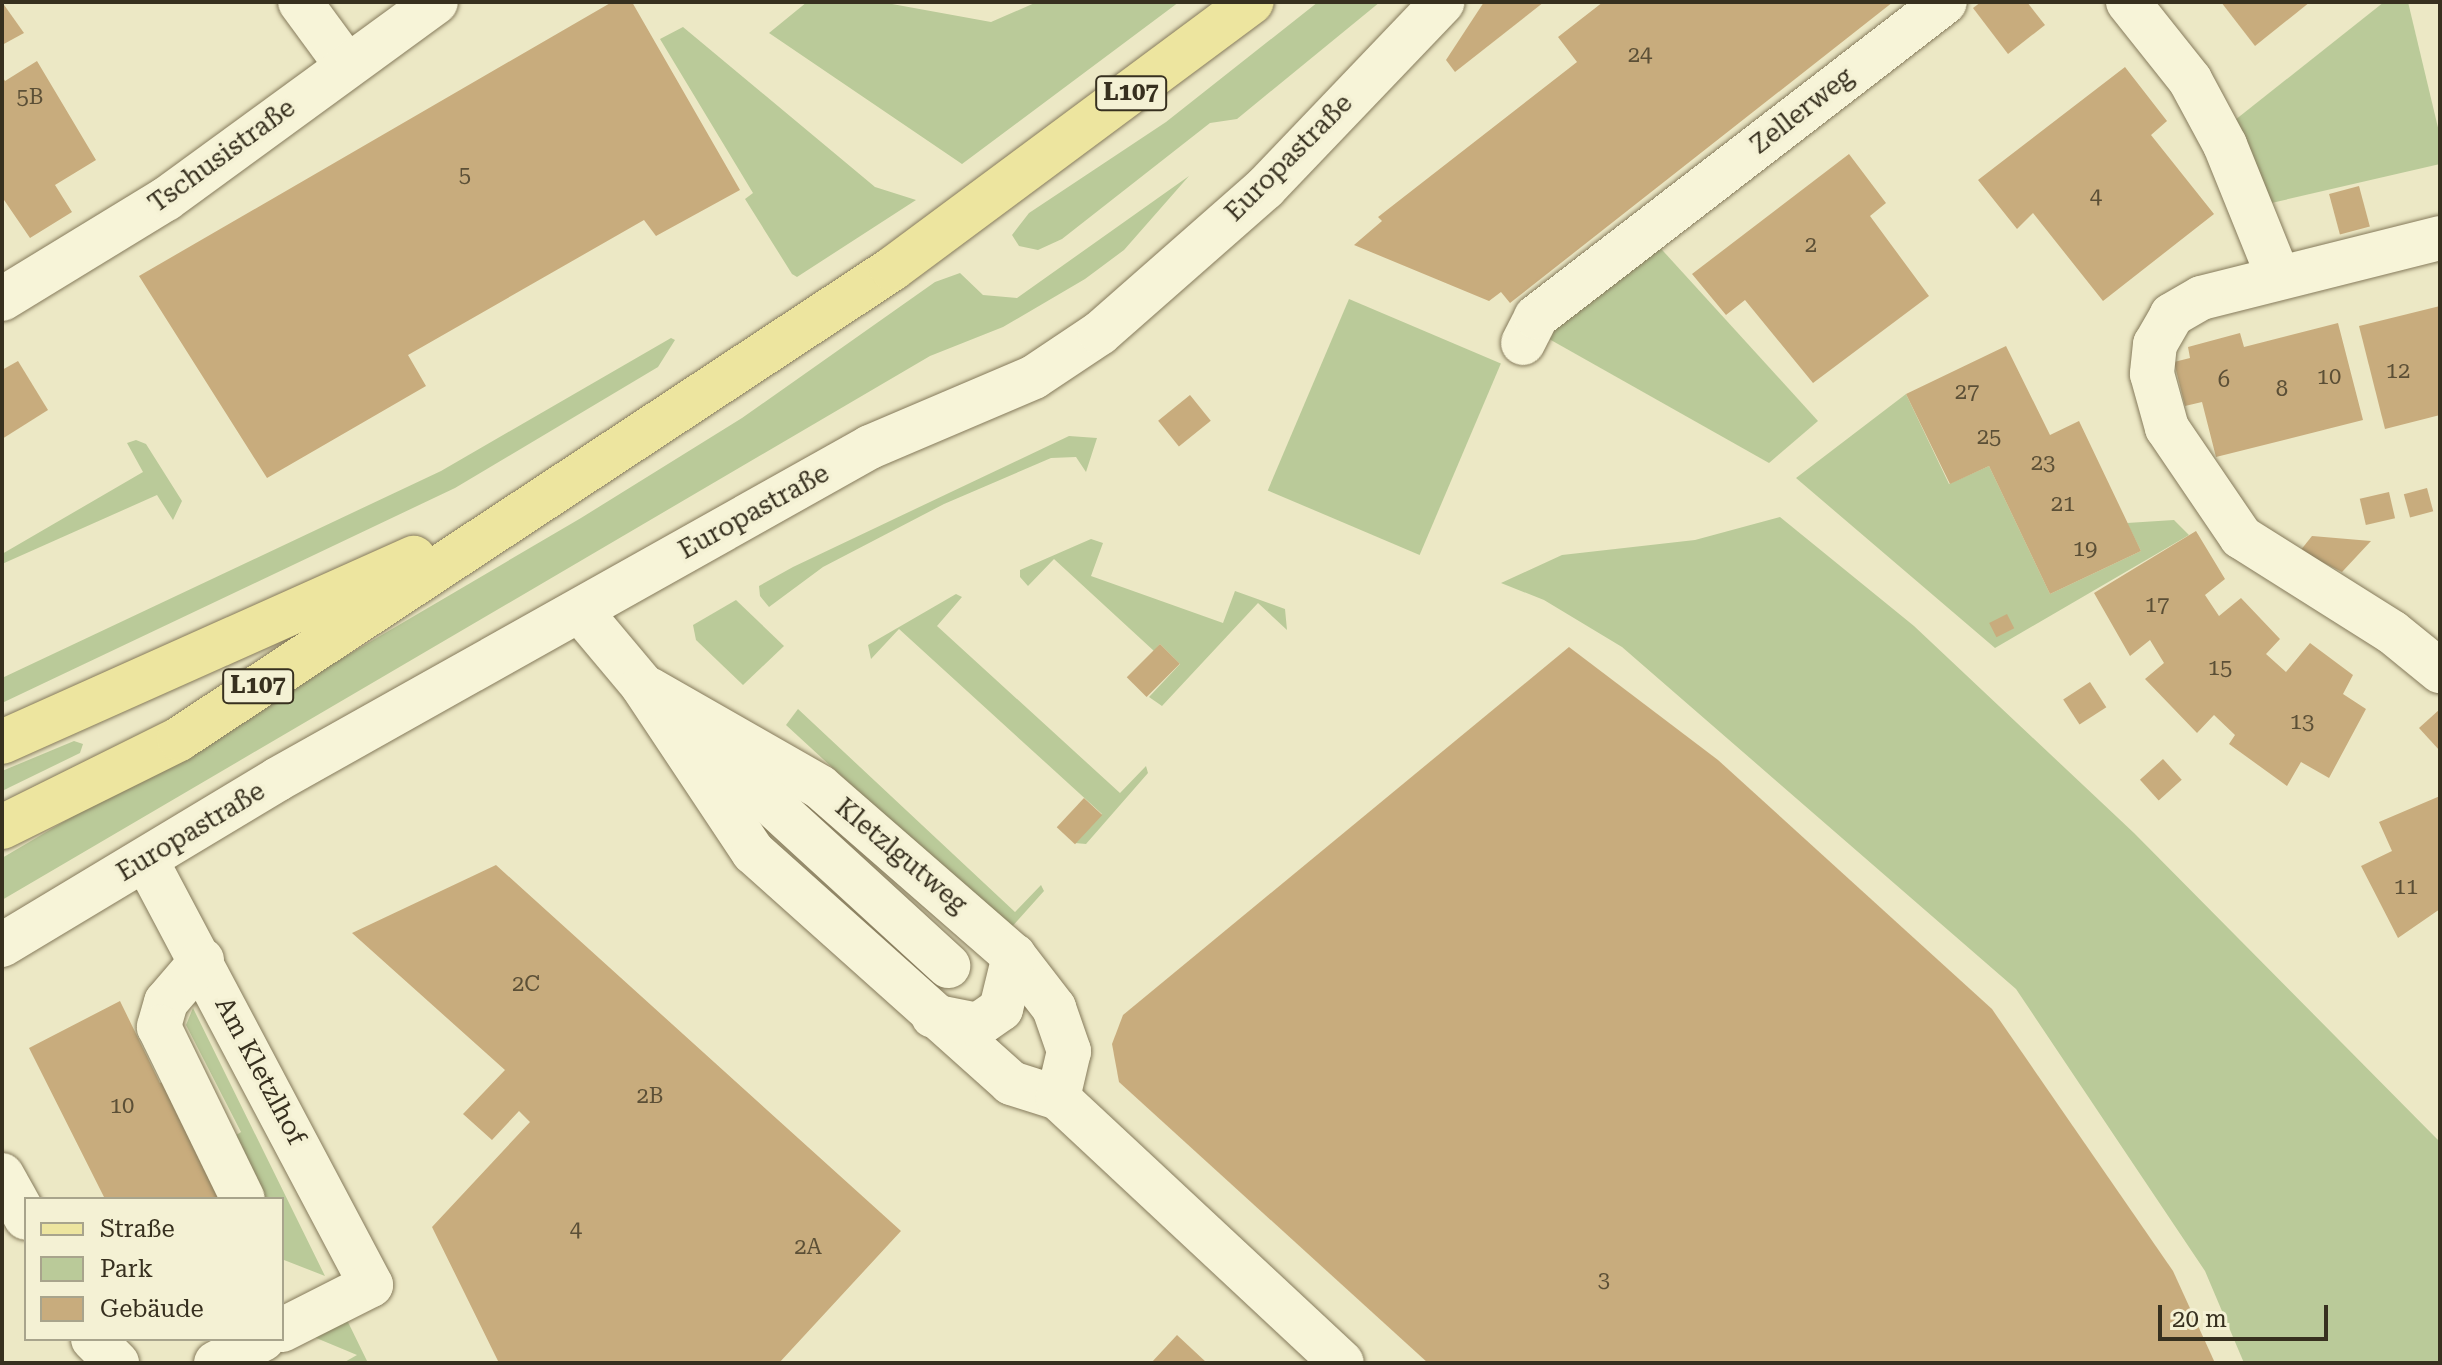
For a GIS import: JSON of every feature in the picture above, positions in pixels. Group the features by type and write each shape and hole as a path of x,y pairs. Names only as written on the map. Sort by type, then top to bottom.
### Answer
{"main road":[{"name":"L107","path":"2,827 179,739 501,522 892,269 1252,2"},
{"name":"L107","path":"2,742 260,622 501,522"}],"street":[{"path":"300,2 347,66"},
{"name":"Tschusistraße","path":"2,299 166,199 436,2"},
{"name":"Europastraße","path":"2,945 870,447 1034,377 1100,333 1265,188 1443,2"},
{"name":"Zellerweg","path":"1523,343 1536,317 1945,2"},
{"path":"2128,2 2190,80 2225,145 2278,276"},
{"path":"2440,238 2278,276 2201,298 2172,315 2155,344 2152,374 2167,428 2241,537 2392,632 2440,671"},
{"name":"Kletzlgutweg","path":"580,611 642,685 753,852 1011,1083 1058,1098 1342,1363"},
{"path":"642,685 948,966"},
{"name":"Kletzlgutweg","path":"642,685 820,787 1014,956 1054,1008 1069,1051 1058,1098"},
{"name":"Am Kletzlhof","path":"146,860 202,960 371,1285 284,1329"},
{"path":"933,1016 978,1025 1001,1009 1014,956"},
{"path":"202,960 166,1002 159,1027 242,1197"},
{"path":"2,1175 24,1214"},
{"path":"95,1341 117,1363"},
{"path":"194,1363 200,1341"},
{"path":"216,1363 259,1341"}],"green space":[{"path":"807,2 881,2 991,22 1037,2 1179,2 962,164 769,33"},
{"path":"1318,2 1380,2 1237,119 1210,123 1062,239 1038,250 1019,246 1012,235 1029,213 1166,122"},
{"path":"2384,2 2408,2 2440,136 2440,164 2267,204 2230,124"},
{"path":"683,27 875,187 916,200 797,277 792,274 745,199 753,193 660,39"},
{"path":"1189,176 1124,250 1085,279 1003,327 930,356 2,900 2,858 581,518 742,418 935,282 960,273 983,295 1017,298"},
{"path":"1654,241 1818,421 1769,463 1542,335"},
{"path":"1349,299 1501,363 1420,555 1268,490"},
{"path":"671,338 675,340 658,367 455,488 2,703 2,678 441,471"},
{"path":"1906,394 1949,484 1989,466 2050,594 2141,551 2127,523 2174,520 2189,535 1995,648 1796,478"},
{"path":"1069,436 1097,438 1086,472 1076,457 1051,458 944,504 823,567 769,607 760,596 759,586 793,567"},
{"path":"136,440 146,444 182,501 173,520 157,495 2,564 2,554 143,472 127,443"},
{"path":"1780,517 1914,626 2134,833 2440,1142 2440,1363 2244,1363 2205,1271 2016,989 1622,647 1544,600 1501,583 1562,555 1695,540"},
{"path":"1091,539 1103,543 1091,576 1223,623 1235,591 1285,609 1287,630 1258,603 1162,706 1149,697 1180,664 1160,644 1154,651 1054,559 1028,586 1020,577 1020,570"},
{"path":"956,594 962,597 937,626 1120,793 1146,766 1148,773 1086,844 1075,843 1102,814 899,629 871,659 868,645"},
{"path":"736,600 784,646 743,685 696,640 693,625"},
{"path":"798,709 1015,912 1041,885 1044,891 1009,930 786,725"},
{"path":"74,741 83,744 80,753 2,791 2,771"},
{"path":"193,1008 325,1276 284,1260 284,1197 254,1197 227,1141 241,1132 186,1025"},
{"path":"346,1318 368,1363 343,1363 357,1355 309,1335"}],"building":[{"path":"2,2 24,33 2,45"},
{"path":"612,2 632,2 740,190 656,236 644,220 408,355 426,386 267,478 139,276"},
{"path":"1484,2 1544,2 1455,72 1446,60"},
{"path":"1603,2 1893,2 1510,303 1501,292 1489,301 1354,245 1382,221 1378,217 1577,62 1558,37"},
{"path":"1981,2 2027,2 2045,25 2008,54 1973,8"},
{"path":"2221,2 2310,2 2255,46"},
{"path":"37,61 96,160 55,185 72,212 30,238 2,197 2,76 5,81"},
{"path":"2125,67 2167,121 2151,135 2214,214 2103,301 2033,213 2017,229 1978,180"},
{"path":"1849,154 1886,203 1870,216 1929,296 1813,383 1745,300 1726,315 1692,274"},
{"path":"2359,186 2370,227 2340,235 2329,194"},
{"path":"2440,306 2440,415 2385,429 2359,326"},
{"path":"2338,323 2363,420 2216,457 2202,402 2185,406 2174,362 2190,358 2188,347 2240,333 2244,347"},
{"path":"2006,346 2050,435 2079,421 2141,551 2050,594 1989,466 1950,484 1906,394"},
{"path":"18,361 48,410 2,439 2,370"},
{"path":"1190,395 1211,421 1179,446 1158,421"},
{"path":"2427,488 2433,511 2410,517 2404,494"},
{"path":"2389,492 2395,518 2366,525 2360,499"},
{"path":"2196,531 2225,579 2205,595 2219,616 2241,598 2280,639 2266,654 2286,672 2310,643 2353,675 2343,694 2366,709 2329,778 2301,762 2287,786 2229,744 2235,735 2214,715 2197,733 2145,679 2164,663 2150,640 2130,656 2094,593"},
{"path":"2312,536 2371,541 2342,572 2300,551"},
{"path":"2007,614 2014,628 1996,637 1989,623"},
{"path":"1160,644 1180,664 1147,697 1127,677"},
{"path":"1569,647 1718,760 1992,1009 2173,1271 2215,1363 1428,1363 1119,1082 1112,1044 1123,1015"},
{"path":"2090,682 2106,707 2080,725 2063,699"},
{"path":"2440,709 2440,751 2419,728"},
{"path":"2163,759 2182,780 2159,801 2140,780"},
{"path":"2440,796 2440,909 2398,938 2361,866 2392,851 2379,822"},
{"path":"1084,798 1102,815 1075,844 1057,827"},
{"path":"496,865 901,1231 779,1363 499,1363 432,1227 530,1122 519,1111 492,1140 463,1114 505,1070 352,933"},
{"path":"120,1001 160,1083 171,1077 219,1197 104,1197 29,1048"},
{"path":"1177,1335 1207,1363 1151,1363"}]}
